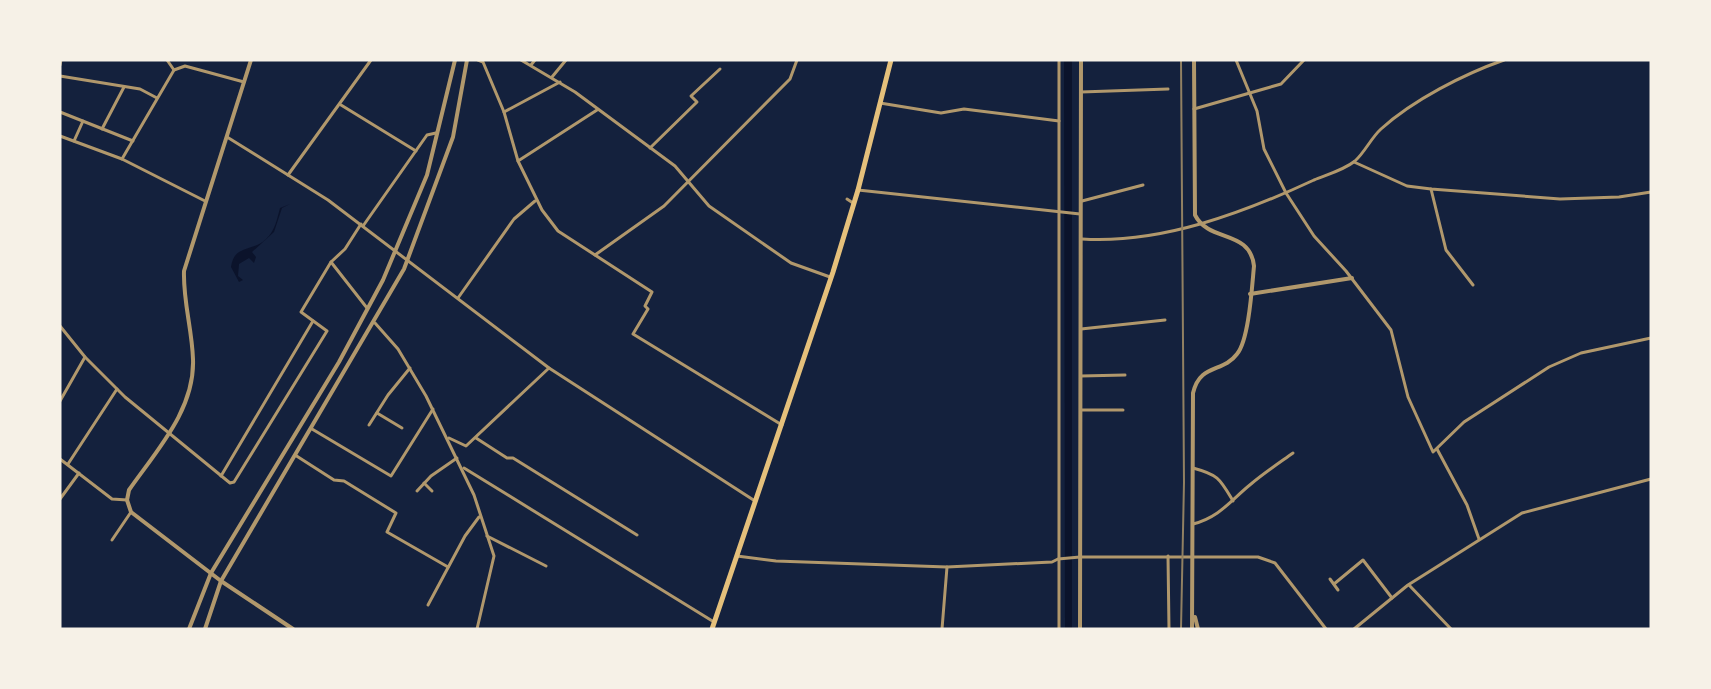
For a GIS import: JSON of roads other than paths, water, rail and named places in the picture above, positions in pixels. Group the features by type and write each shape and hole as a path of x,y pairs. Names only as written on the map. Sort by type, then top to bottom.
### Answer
{"main road":[{"path":"713,626 832,278 854,205 891,60"}],"street":[{"path":"60,65 61,60"},
{"path":"167,60 174,70"},
{"path":"251,60 184,271 185,298 193,357 192,381 183,409 129,490 127,500 131,512 221,581 293,629"},
{"path":"288,175 371,60"},
{"path":"189,629 210,573 368,309 396,252 427,175 455,60"},
{"path":"205,629 221,581 375,323 408,260 453,137 467,60"},
{"path":"478,60 483,62 504,112 518,161 535,201 558,231 652,292 645,306 648,309 633,334 782,425"},
{"path":"521,60 552,76 675,166 710,206 791,263 832,278"},
{"path":"531,65 535,60"},
{"path":"552,76 566,60"},
{"path":"595,255 664,206 790,79 797,60"},
{"path":"1059,60 1062,213 1059,629"},
{"path":"1080,629 1078,557 1082,329 1081,60"},
{"path":"1192,629 1194,614 1194,388 1205,372 1229,362 1238,353 1243,342 1254,266 1250,250 1238,240 1212,233 1199,223 1193,205 1194,60"},
{"path":"1236,60 1257,111 1264,149 1286,193 1314,236 1352,278 1391,330 1417,421 1433,452 1464,422 1549,367 1581,353 1651,338"},
{"path":"1194,109 1281,84 1304,60"},
{"path":"1082,238 1106,240 1194,227 1199,223 1286,193 1354,162 1381,130 1396,118 1441,89 1481,68 1504,60"},
{"path":"122,159 174,70 185,66 244,82"},
{"path":"650,148 697,102 691,96 720,69"},
{"path":"60,76 140,90 157,99"},
{"path":"504,112 560,82"},
{"path":"102,129 124,87"},
{"path":"1082,92 1168,89"},
{"path":"880,103 941,113 964,109 1059,121"},
{"path":"340,104 416,151"},
{"path":"518,161 598,110"},
{"path":"60,112 133,141"},
{"path":"74,141 82,121"},
{"path":"60,326 85,357 117,389 221,476 230,483 234,482 327,331 301,312 331,262 345,249 427,135 438,133"},
{"path":"60,136 122,159 205,201"},
{"path":"226,137 362,225 549,368 756,501"},
{"path":"1354,162 1407,186 1431,189 1560,199 1619,197 1651,192"},
{"path":"1082,201 1143,185"},
{"path":"1431,189 1446,250 1473,285"},
{"path":"858,190 1080,214"},
{"path":"847,199 854,205"},
{"path":"458,298 514,219 535,201"},
{"path":"331,262 368,309"},
{"path":"1250,294 1352,278"},
{"path":"1082,329 1166,320"},
{"path":"221,476 314,321"},
{"path":"375,323 410,368 433,409 462,467 494,556 477,629"},
{"path":"60,401 85,357"},
{"path":"369,425 410,368"},
{"path":"447,438 466,446 549,368"},
{"path":"1081,376 1125,375"},
{"path":"68,464 117,389"},
{"path":"312,429 391,476 433,409"},
{"path":"1081,410 1123,410"},
{"path":"377,413 402,428"},
{"path":"476,438 507,458 513,458 637,535"},
{"path":"1437,449 1467,505 1479,540"},
{"path":"1193,524 1211,518 1249,485 1293,453"},
{"path":"295,455 334,480 344,481 396,513 387,532 448,567"},
{"path":"417,491 457,458"},
{"path":"60,459 112,499 127,500"},
{"path":"462,467 713,626"},
{"path":"1193,468 1214,474 1227,486 1233,501"},
{"path":"60,499 79,473"},
{"path":"1354,629 1408,585 1522,513 1651,479"},
{"path":"424,483 432,491"},
{"path":"112,540 131,512"},
{"path":"428,605 479,517"},
{"path":"487,536 546,566"},
{"path":"736,556 776,561 947,567 1052,562 1063,558 1078,557 1258,556 1270,559 1326,629"},
{"path":"1168,556 1170,629"},
{"path":"1334,584 1363,560 1392,598"},
{"path":"942,629 947,567"},
{"path":"1330,579 1338,590"},
{"path":"1408,585 1451,629"},
{"path":"1194,614 1198,629"}],"water":[{"path":"1064,60 1072,60 1072,629 1065,629"},
{"path":"290,204 282,208 274,232 252,252 256,257 254,263 249,258 239,264 238,276 243,280 239,282 231,267 236,255 266,239 274,229 280,208"}],"railway":[{"path":"1181,60 1184,482 1181,629"}]}
